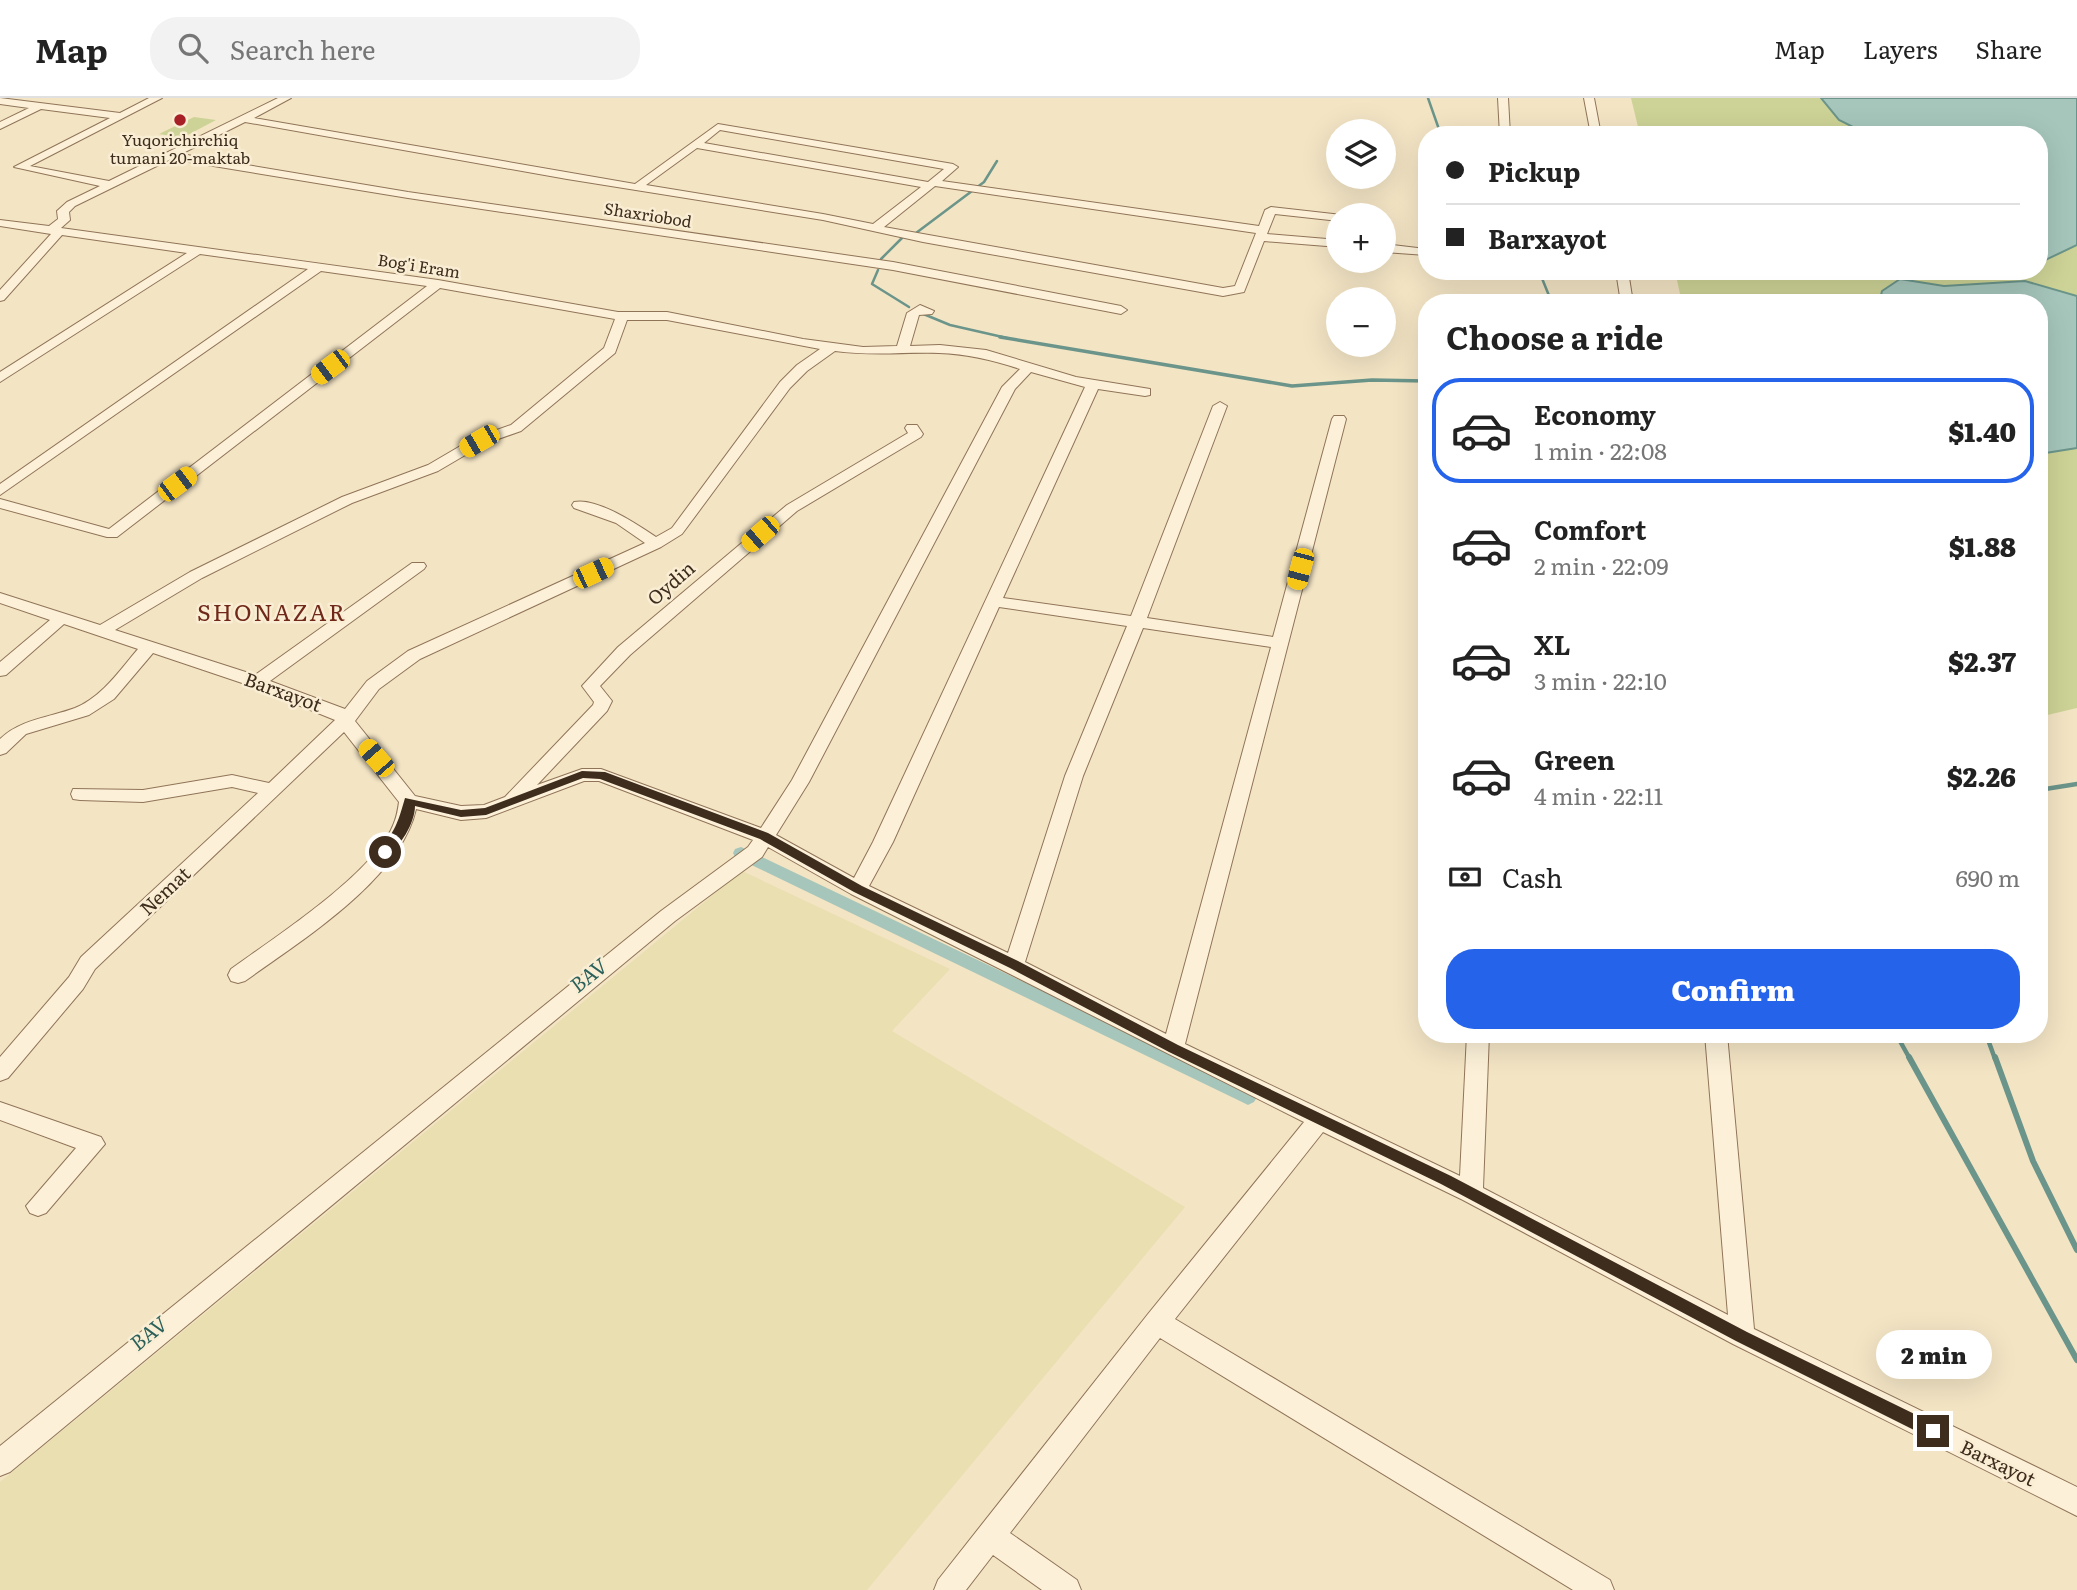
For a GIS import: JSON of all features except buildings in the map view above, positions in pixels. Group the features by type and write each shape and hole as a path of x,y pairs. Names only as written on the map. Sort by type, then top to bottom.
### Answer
{"street":[{"path":"0,126 60,98"},
{"path":"108,184 19,167 158,98"},
{"path":"0,297 64,220 65,208 108,184 118,182 286,98"},
{"path":"1503,98 1505,126"},
{"path":"1589,98 1594,126"},
{"path":"0,101 121,116"},
{"path":"245,119 823,217 874,229 1228,292 1240,289 1271,210 1326,216"},
{"path":"637,187 718,127 953,167 874,229"},
{"path":"694,144 931,184 1326,242"},
{"name":"Shaxriobod","path":"169,155 408,195 892,266 1121,310"},
{"name":"Bog'i Eram","path":"0,223 438,284 622,316 667,316 708,322 832,347 863,351 940,349 986,354 1093,384 1145,392"},
{"path":"1396,249 1418,251"},
{"path":"0,379 199,250"},
{"path":"0,491 319,267"},
{"path":"0,503 112,534 438,284"},
{"path":"902,350 913,313 920,309 928,311"},
{"path":"102,631 196,575 347,500 433,468 479,441 516,428 610,350 622,316"},
{"name":"Nemat","path":"0,1072 76,983 88,963 344,722 373,685 414,655 656,544 677,530 785,385 802,368 832,347"},
{"path":"0,1463 668,916 754,850 800,782 1009,387 1030,366"},
{"path":"858,889 883,842 1093,384"},
{"path":"1014,965 1074,776 1138,621 1220,406"},
{"path":"1173,1048 1339,419"},
{"name":"Oydin","path":"507,805 601,707 603,701 591,686 624,652 792,508 916,434 912,428"},
{"path":"579,505 621,520 656,544"},
{"path":"257,681 418,566"},
{"name":"Barxayot","path":"0,598 257,681 339,713 409,801 461,813 486,811 582,775 601,775 754,850 858,889 1014,965 1173,1048 1471,1193 1742,1336 2077,1502"},
{"path":"993,601 1280,643"},
{"path":"0,671 62,618"},
{"path":"0,749 20,730 83,711 108,695 149,646"},
{"path":"80,794 144,796 232,781 274,790"},
{"path":"238,975 351,889 400,833 409,812 409,801"},
{"path":"1471,1193 1478,1043"},
{"path":"1717,1043 1742,1336"},
{"path":"0,1111 93,1144 38,1206"},
{"path":"948,1590 1157,1322 1321,1118"},
{"path":"1157,1322 1600,1590"},
{"path":"991,1537 1067,1590"}],"shaded area":[{"path":"742,871 950,969 892,1031 1185,1207 867,1590 0,1590 0,1482"}],"green space":[{"path":"1631,98 2077,98 2077,708 2048,715 2048,294 1680,294 1677,280 2048,280 2048,126 1638,126"},
{"path":"194,117 216,120 182,138 159,134"}],"water":[{"path":"1821,98 2077,98 2077,245 2048,259 2048,126 1851,126 1839,120"},
{"path":"1898,280 1944,286 2025,281 2077,296 2077,448 2048,453 2048,294 1881,294"}],"waterway":[{"path":"1428,98 1438,126"},
{"path":"916,233 984,182 997,161"},
{"path":"881,259 902,238"},
{"path":"878,270 872,284 909,307"},
{"path":"1543,280 1548,294"},
{"path":"921,313 950,325 1007,338"},
{"path":"1000,337 1292,386 1372,380 1418,381"},
{"path":"2048,789 2077,784"},
{"name":"BAV","path":"741,853 1248,1097"},
{"path":"1901,1043 1910,1059"},
{"path":"1989,1043 1995,1059"},
{"path":"1909,1057 2077,1360"},
{"path":"1995,1057 2033,1161 2077,1250"}],"place":[{"name":"Yuqorichirchiq tumani 20-maktab","path":"180,120"}],"district":[{"name":"SHONAZAR","path":"272,613"}],"route":[{"path":"385,852 400,833 409,812 409,801 461,813 486,811 582,775 601,775 764,836 858,889 1014,965 1173,1048 1446,1180 1742,1336 1933,1431"}]}
